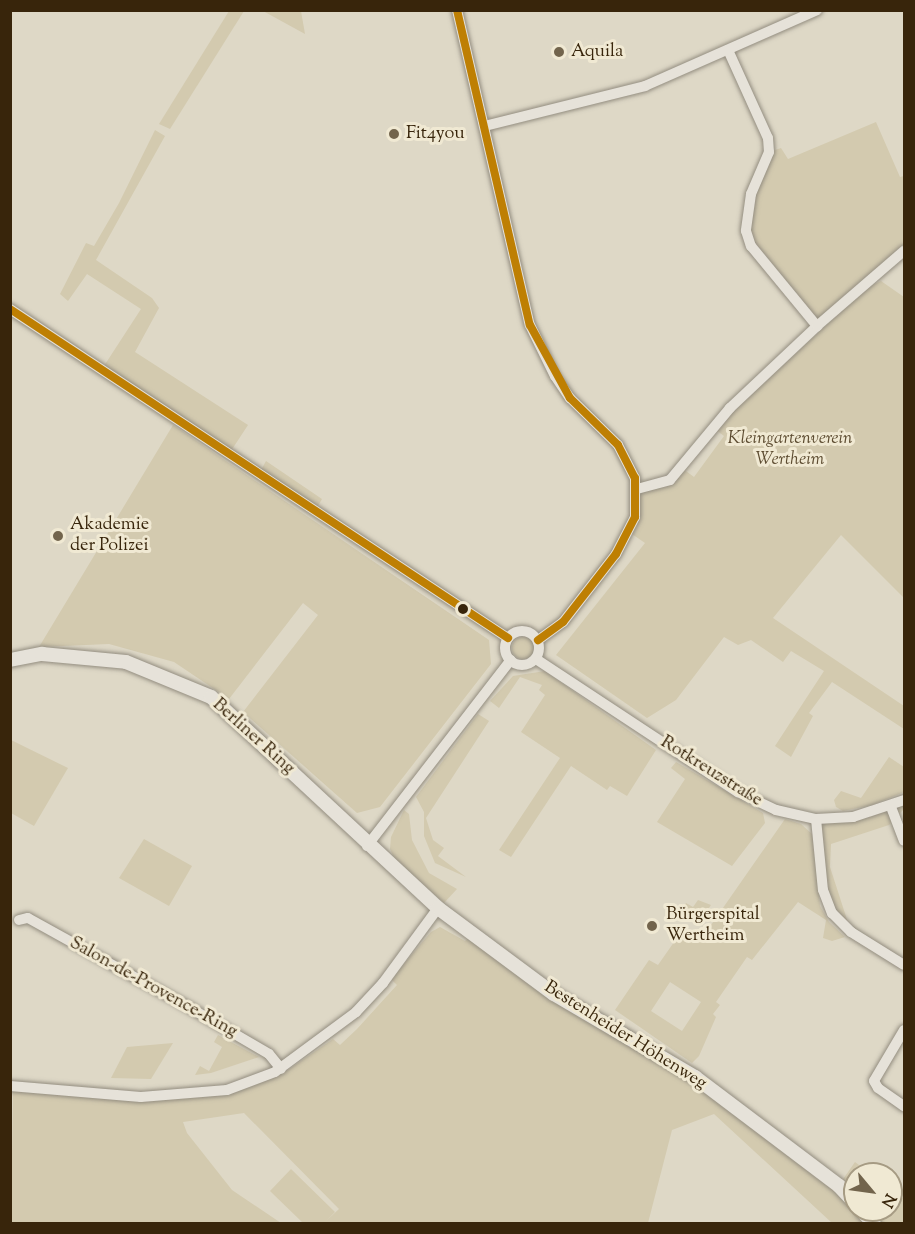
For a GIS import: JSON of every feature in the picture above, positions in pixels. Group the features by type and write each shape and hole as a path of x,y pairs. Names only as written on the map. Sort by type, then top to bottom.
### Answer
{"street":[{"path":"457,10 530,325 570,398 627,458 637,489 635,517 616,554 563,622 538,640 536,659 525,665 511,660 505,649 508,638 523,630 538,640"},
{"path":"485,126 645,86 817,10"},
{"path":"728,50 768,138 769,152 751,194 746,231 751,246 816,326"},
{"path":"637,489 670,480 730,408 816,326 904,251"},
{"path":"10,309 508,638"},
{"name":"Berliner Ring","path":"10,660 42,654 126,662 211,697 367,846"},
{"name":"Rotkreuzstraße","path":"536,659 744,795 776,810 816,819 853,817 891,807 904,800"},
{"path":"367,846 511,660"},
{"path":"891,807 904,841"},
{"path":"816,819 822,882 832,913 851,932 904,966"},
{"name":"Bestenheider Höhenweg","path":"367,846 438,908 554,994 695,1077 843,1191"},
{"path":"10,1086 141,1097 227,1090 281,1069 356,1012 383,983 438,908"},
{"name":"Salon-de-Provence-Ring","path":"19,920 28,918 202,1015 269,1054 281,1069"},
{"path":"904,1030 874,1081 878,1088 904,1106"}],"green space":[{"path":"229,11 244,11 170,129 159,124"},
{"path":"263,11 301,11 305,34"},
{"path":"876,122 900,177 904,176 904,251 820,323 751,246 746,212 769,152 781,148 788,159"},
{"path":"155,130 165,136 96,260 152,298 159,308 135,352 248,425 229,454 102,369 141,309 87,274 68,301 60,294 86,243 94,246 119,203"},
{"name":"Kleingartenverein Wertheim","path":"881,281 904,297 904,598 841,535 773,618 904,706 904,729 832,682 809,713 813,716 791,757 775,746 824,671 791,651 783,662 751,640 738,645 724,637 676,700 647,718 556,655 645,543 629,532 637,489 659,485 682,468 694,477 724,436 716,430 743,402 868,287"},
{"path":"173,425 489,640 491,664 380,807 357,813 243,712 318,615 303,603 229,699 174,662 109,644 39,647"},
{"path":"266,461 322,499 315,511 259,474"},
{"path":"523,637 531,640 534,648 531,656 523,659 515,656 512,648 515,640"},
{"path":"545,671 656,750 627,796 610,786 607,790 571,766 511,857 499,850 560,758 521,732 545,695 539,690 542,685 520,677 499,708 490,701 513,676"},
{"path":"478,714 489,721 426,818 433,840 444,848 438,856 466,877 435,863 424,836 424,812 416,797"},
{"path":"11,740 68,768 34,826 11,813"},
{"path":"889,757 904,767 904,792 872,805 843,811 836,807 834,800 841,791 861,798"},
{"path":"676,762 763,813 765,823 732,866 657,822 685,779 671,768"},
{"path":"904,800 904,809 889,825 831,844 830,867 851,932 832,913 816,819 853,817"},
{"path":"404,810 409,814 412,840 429,873 457,889 444,903 395,860 390,849 391,837"},
{"path":"785,819 801,824 813,835 820,906 829,922 845,937 832,941 823,938 826,920 798,902 752,960 747,957 716,1002 720,1005 713,1014 716,1017 699,1056 692,1063 615,1010 649,960 658,965 679,935 670,928 675,924 681,924 702,938","holes":["670,982 701,1002 682,1031 651,1011"]},
{"path":"144,839 192,866 169,906 119,878"},
{"path":"698,900 711,905 703,917 692,919 683,908 686,903 693,907"},
{"path":"440,927 465,941 473,934 695,1077 839,1185 843,1179 843,1222 903,1222 903,1198 904,1223 832,1223 714,1114 672,1130 648,1223 303,1223 270,1191 291,1169 335,1212 326,1221 339,1209 244,1113 183,1122 187,1133 232,1190 281,1223 11,1224 13,1086 141,1097 227,1090 285,1072 333,1039 340,1045 357,1029 397,985 391,979 431,932"},
{"path":"218,1035 259,1057 211,1073 195,1075 200,1066 209,1071 222,1047 214,1042"},
{"path":"173,1043 151,1079 111,1078 127,1047"}],"transit line":[{"path":"457,10 530,325 570,398 618,445 635,478 635,517 616,554 563,622 538,640"},
{"path":"10,309 508,638"}],"place":[{"name":"Aquila","path":"559,52"},
{"name":"Fit4you","path":"394,134"},
{"name":"Akademie der Polizei","path":"58,536"},
{"name":"Bürgerspital Wertheim","path":"652,926"}]}
